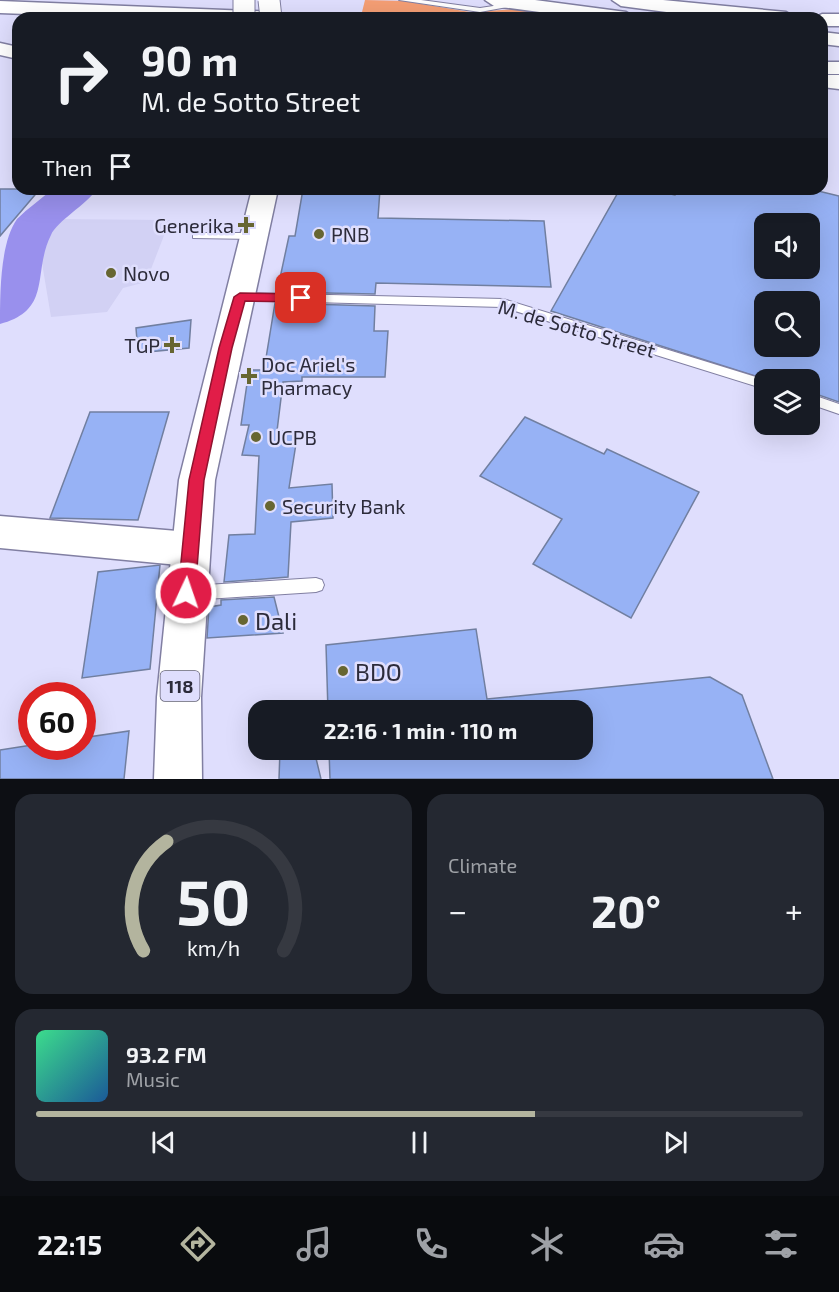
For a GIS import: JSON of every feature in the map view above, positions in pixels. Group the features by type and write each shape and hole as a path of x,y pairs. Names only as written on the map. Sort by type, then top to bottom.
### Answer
{"main road":[{"path":"494,0 581,12"},
{"path":"621,0 733,12"},
{"path":"0,7 126,12"},
{"name":"118","path":"178,779 179,697 189,549 197,480 264,195"},
{"path":"0,532 189,549"}],"lane":[{"path":"403,0 480,10 522,4"},
{"path":"197,236 254,236"},
{"name":"M. de Sotto Street","path":"240,297 503,303 754,381"},
{"path":"820,402 839,409"},
{"path":"186,593 316,585"}],"shaded area":[{"path":"365,0 404,1 470,12 362,12"},
{"path":"517,9 536,12 470,12"},
{"path":"56,219 170,220 146,282 123,288 107,312 51,317 41,257"}],"building":[{"path":"0,189 12,189 12,195 35,195 0,236"},
{"path":"828,193 839,196 839,402 820,395 820,369 754,369 754,376 551,311 617,195"},
{"path":"302,195 380,195 378,218 544,221 551,287 376,283 375,294 277,292 289,236 295,236"},
{"path":"275,303 375,306 374,331 388,331 385,377 302,377 302,381 283,382 277,431 298,431 289,488 332,484 333,518 291,522 288,577 224,582 229,535 255,534 259,456 242,455 249,425 241,425 249,370 264,370"},
{"path":"191,320 189,348 138,353 136,328"},
{"path":"90,412 169,412 138,520 50,518"},
{"path":"525,417 604,454 607,449 699,492 631,618 533,564 562,519 480,476"},
{"path":"160,565 150,669 82,678 98,572"},
{"name":"Dali","path":"274,597 283,633 207,638 209,607 221,605 221,600"},
{"path":"476,629 487,699 710,677 742,695 773,779 330,779 329,760 593,760 593,700 328,700 326,645"},
{"path":"129,731 124,779 0,779 0,750 18,747 18,760 96,760 96,736"},
{"path":"280,760 316,760 321,779 279,779"}],"waterway":[{"path":"0,309 11,302 31,229 70,195"}],"place":[{"name":"Generika","path":"246,225"},
{"name":"PNB","path":"319,234"},
{"name":"Novo","path":"111,273"},
{"name":"TGP","path":"172,345"},
{"name":"Doc Ariel's Pharmacy","path":"249,376"},
{"name":"UCPB","path":"256,437"},
{"name":"Security Bank","path":"270,506"},
{"name":"Dali","path":"243,620"},
{"name":"BDO","path":"343,671"}],"route":[{"path":"186,593 197,480 226,348 240,297 301,298"}]}
